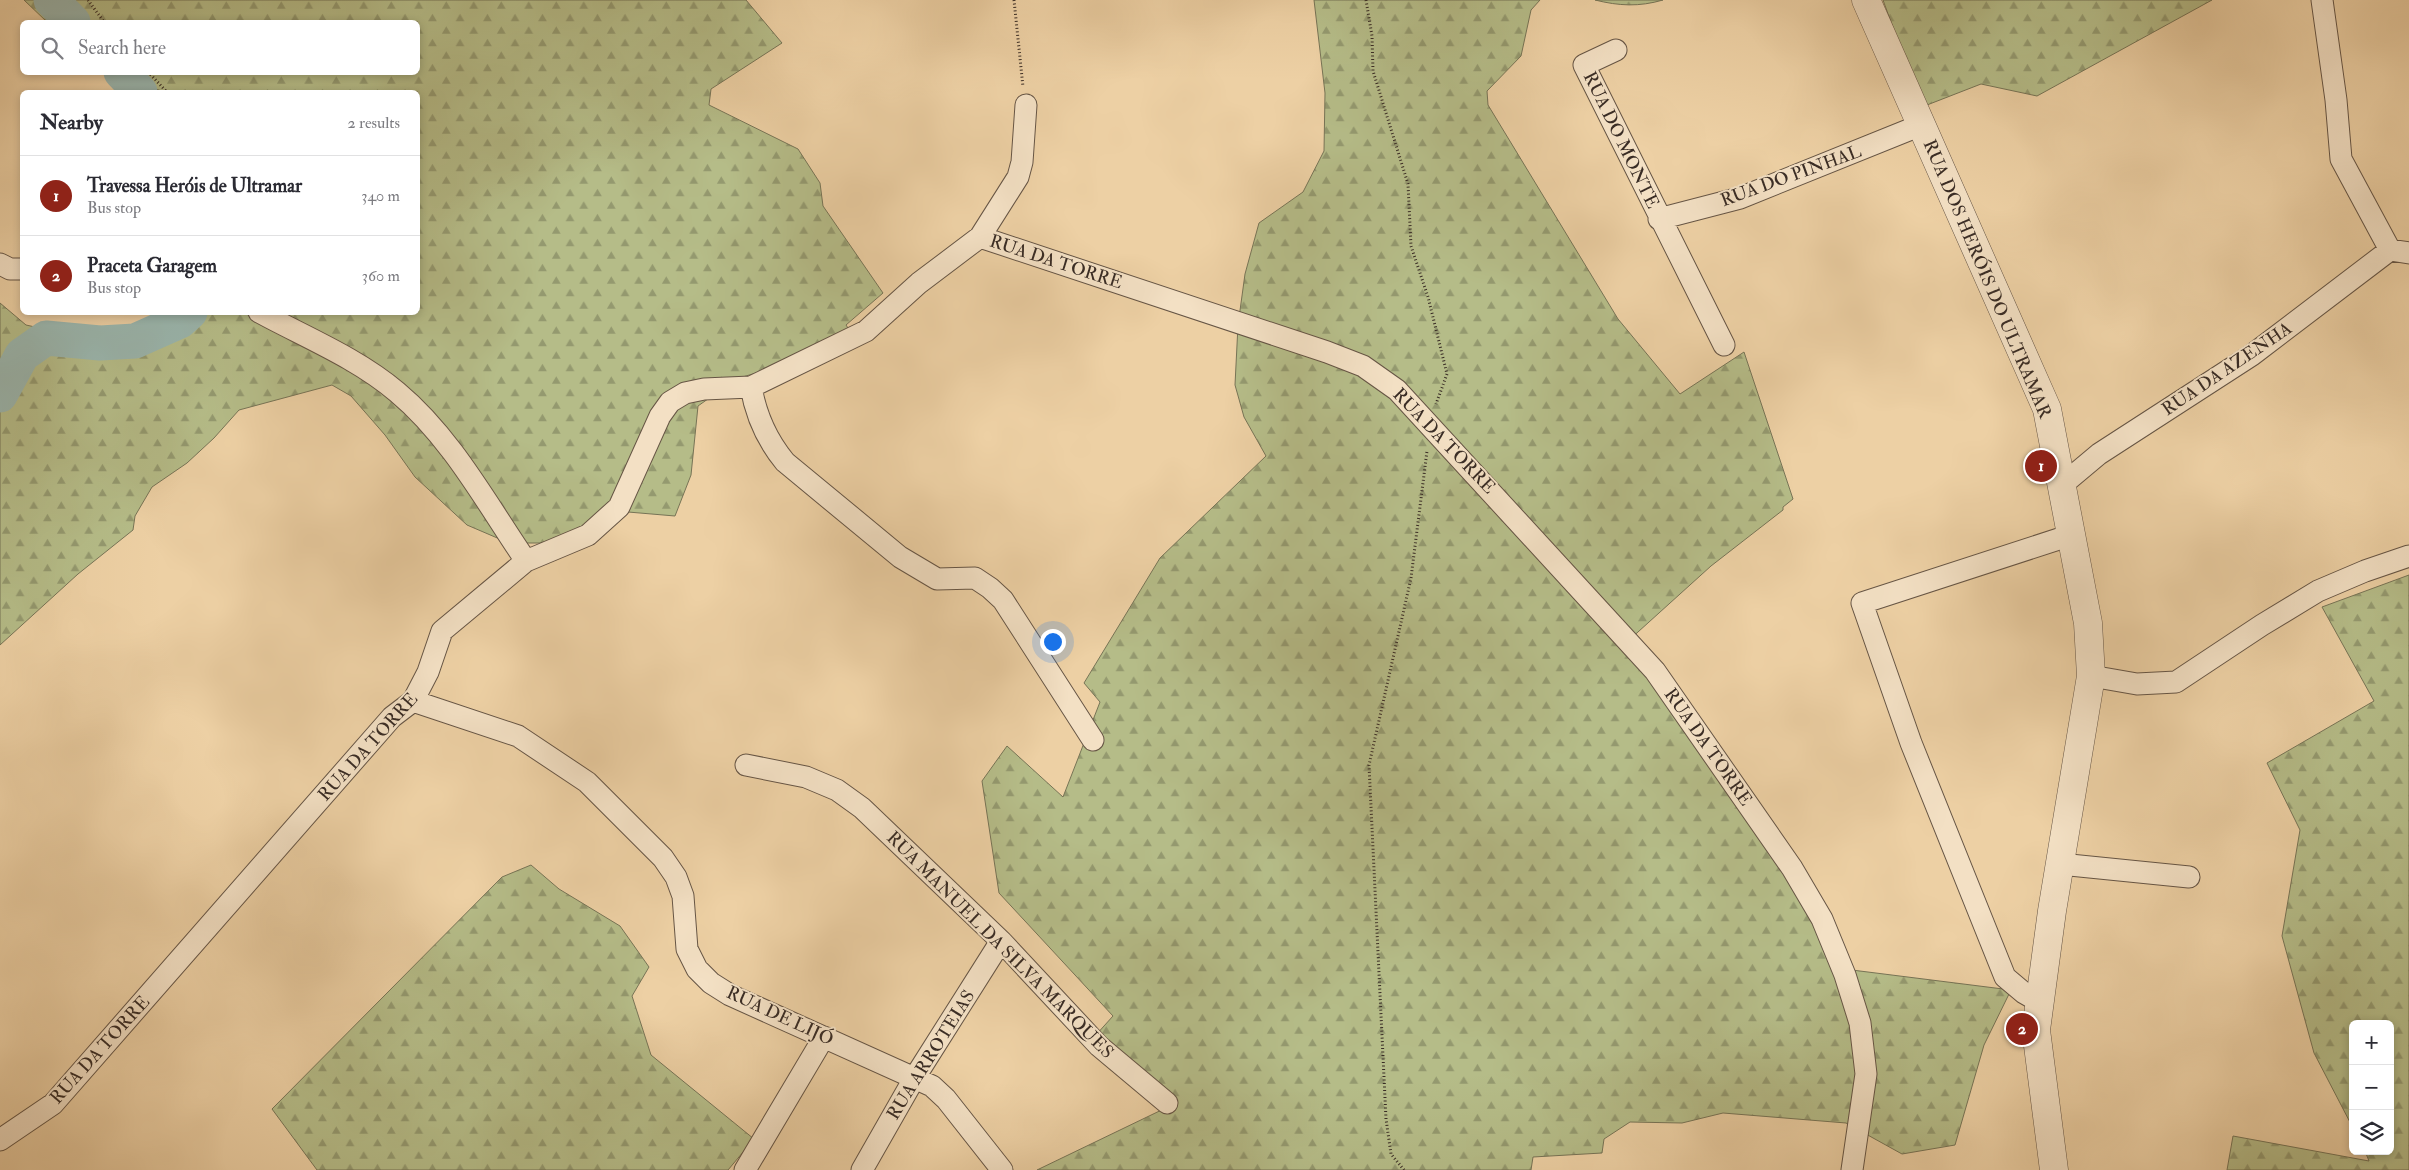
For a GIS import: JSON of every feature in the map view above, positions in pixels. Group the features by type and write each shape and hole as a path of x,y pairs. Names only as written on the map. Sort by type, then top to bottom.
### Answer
{"street":[{"name":"RUA DOS HERÓIS DO ULTRAMAR","path":"1866,0 2047,409 2088,623 2091,676 2038,1001 2036,1030 2054,1170"},
{"name":"RUA DA AZENHA","path":"2062,485 2099,454 2252,355 2400,251 2341,159 2336,100 2322,0"},
{"name":"RUA DO MONTE","path":"1616,50 1584,65 1659,219"},
{"path":"980,237 1018,177 1022,162 1026,105"},
{"name":"RUA DO PINHAL","path":"1659,219 1740,198 1921,125"},
{"path":"1659,219 1724,345"},
{"name":"RUA DA TORRE","path":"0,1140 53,1104 392,717 413,701 428,672 442,631 526,561 588,534 618,508 660,416 670,402 685,393 704,389 751,387 866,331 919,283 980,237 1363,366 1397,390 1431,426 1655,670 1792,868 1822,919 1845,975 1860,1023 1866,1074 1852,1170"},
{"path":"0,264 10,269 20,270"},
{"path":"265,315 366,370 397,392 426,421 455,456 526,561"},
{"path":"751,387 761,425 785,462 900,557 937,579 975,578 1003,600 1093,740"},
{"path":"2038,1001 2024,993 2005,977 1911,743 1862,603 2071,535"},
{"path":"2091,676 2137,684 2176,682 2262,624 2318,591 2365,571 2409,556"},
{"name":"RUA DE LIJÓ","path":"413,701 518,736 586,782 663,858 676,877 683,896 687,950 697,969 711,983 730,995 915,1077 939,1092 1002,1170"},
{"name":"RUA MANUEL DA SILVA MARQUES","path":"746,766 806,777 837,790 862,808 1001,941 1099,1046 1168,1103"},
{"path":"2060,864 2190,876"},
{"name":"RUA ARROTEIAS","path":"862,1170 915,1077 1001,941"},
{"path":"745,1170 824,1037"}],"path":[{"path":"88,0 103,20"},
{"path":"1014,0 1026,105"},
{"path":"1366,0 1372,36 1373,71 1408,184 1411,246 1428,297 1447,374 1433,411 1411,578 1369,765 1386,1119 1391,1154 1404,1170"},
{"path":"151,75 165,90"}],"green space":[{"path":"24,0 746,0 782,43 711,89 709,105 798,149 820,183 823,206 883,293 846,325 850,331 789,363 736,379 698,406 691,475 675,516 628,512 551,543 509,543 467,525 415,477 385,435 351,396 332,385 239,410 214,438 187,463 152,487 135,516 133,530 78,574 0,645 0,303 26,325 67,334 111,338 163,329 186,315 249,315 271,320 280,315 420,315 420,90 159,90 119,75 420,75 420,20 45,20"},
{"path":"1314,0 1540,0 1531,10 1521,56 1487,91 1488,105 1618,319 1680,394 1744,352 1793,499 1783,507 1783,510 1711,566 1628,641 1748,803 1836,968 2011,990 1984,1045 1955,1145 1902,1154 1846,1123 1723,1113 1682,1123 1630,1122 1604,1139 1602,1153 1533,1157 1531,1170 1037,1170 1174,1104 1095,1036 1113,1016 999,893 982,781 1007,746 1063,797 1100,702 1084,683 1160,558 1266,456 1244,417 1235,385 1238,325 1245,274 1259,223 1303,192 1324,151 1325,93"},
{"path":"1595,0 1663,0 1629,5"},
{"path":"1883,0 2212,0 2037,96 1981,84 1927,105 1895,33"},
{"path":"2409,575 2409,1170 2227,1170 2233,1136 2369,1161 2367,1155 2394,1155 2394,1020 2349,1020 2349,1120 2314,1053 2282,936 2300,830 2267,763 2374,701 2322,607"},
{"path":"531,865 559,889 620,926 649,967 632,996 651,1055 754,1139 728,1170 317,1170 272,1109 502,877"}],"waterway":[{"path":"51,0 71,20"},
{"path":"124,75 138,90"},
{"path":"0,395 22,355 46,338 100,343 135,341 180,321 187,315"}],"place":[{"name":"Travessa Heróis de Ultramar","path":"2041,466"},
{"name":"Praceta Garagem","path":"2022,1029"}]}
